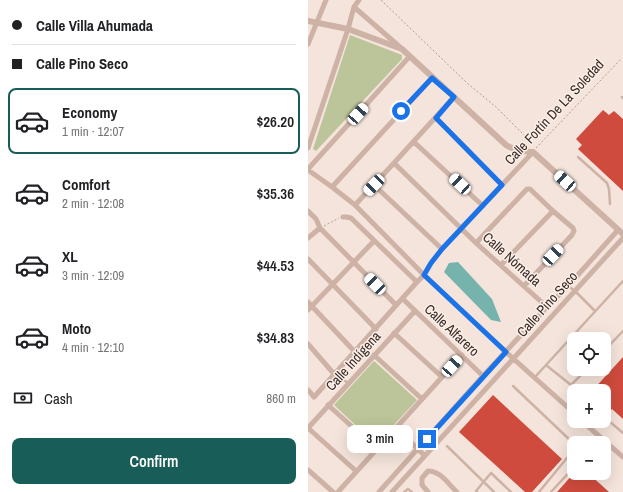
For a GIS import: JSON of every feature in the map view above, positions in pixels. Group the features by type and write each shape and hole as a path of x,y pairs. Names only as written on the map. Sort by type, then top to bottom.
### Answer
{"street":[{"path":"308,44 326,0"},
{"path":"308,148 348,30 354,7 359,0"},
{"path":"354,7 410,56 506,145 516,150 533,152 621,232"},
{"path":"308,21 348,30 402,49"},
{"path":"410,56 308,169 355,205 424,275 513,359 567,407"},
{"path":"332,186 432,78"},
{"path":"355,205 454,97"},
{"path":"436,118 502,185"},
{"path":"414,142 483,206"},
{"name":"Calle Fortín De La Soledad","path":"308,390 314,397 424,275 442,249 533,152"},
{"name":"Calle Nómada","path":"394,163 476,243 546,307"},
{"path":"374,185 442,249"},
{"path":"476,243 528,188 530,189 574,229 574,231 572,235 524,286"},
{"path":"308,211 316,219 320,228 396,305"},
{"path":"501,265 553,211"},
{"path":"343,217 346,216 351,218 417,282"},
{"path":"308,238 320,228"},
{"name":"Calle Pino Seco","path":"379,492 546,307 621,232"},
{"name":"Calle Pino Seco","path":"392,492 424,455 623,238"},
{"path":"354,351 309,306 374,241"},
{"path":"308,259 376,329"},
{"name":"Calle Alfarero","path":"405,301 483,376"},
{"name":"Calle Indígena","path":"308,428 415,311"},
{"path":"394,333 442,377"},
{"path":"308,344 334,374"},
{"path":"374,355 422,399"},
{"path":"338,492 462,355"},
{"path":"328,405 377,449"},
{"path":"308,428 356,471"},
{"path":"396,428 424,455"},
{"path":"590,428 623,457"},
{"path":"308,470 333,492"},
{"path":"428,492 422,485 422,478 428,471 433,471 441,475 457,492"}],"lane":[{"path":"578,157 607,183 610,204"},
{"path":"534,378 623,281"},
{"path":"568,286 596,311"},
{"path":"611,344 623,332"},
{"path":"546,365 570,384"},
{"path":"572,384 579,376"},
{"path":"341,378 348,384"},
{"path":"513,386 573,444 571,453 539,492"},
{"path":"611,423 623,433"},
{"path":"447,446 494,492"},
{"path":"477,492 476,491 483,481 491,473 511,492"},
{"path":"551,492 567,475"},
{"path":"404,492 408,489 412,492"}],"path":[{"path":"381,0 462,78 496,107 530,141"},
{"name":"Calle Fortín De La Soledad","path":"533,152 621,59"},
{"path":"320,228 343,217"}],"green space":[{"path":"350,35 402,55 402,59 316,151 313,149"},
{"path":"374,361 417,400 376,444 334,405"}],"water":[{"path":"458,262 492,299 501,322 491,320 444,272 449,263"}],"building":[{"path":"603,110 609,115 614,111 623,119 623,191 578,149 582,145 576,139"},
{"path":"623,357 623,419 612,409 611,410 611,384 598,384 606,376 611,376 611,370"},
{"path":"493,395 562,459 532,492 525,492 459,432"},
{"path":"568,480 596,480 609,492 557,492"}],"route":[{"path":"401,111 432,78 454,97 436,118 502,185 442,249 424,275 506,352 427,439"}]}
